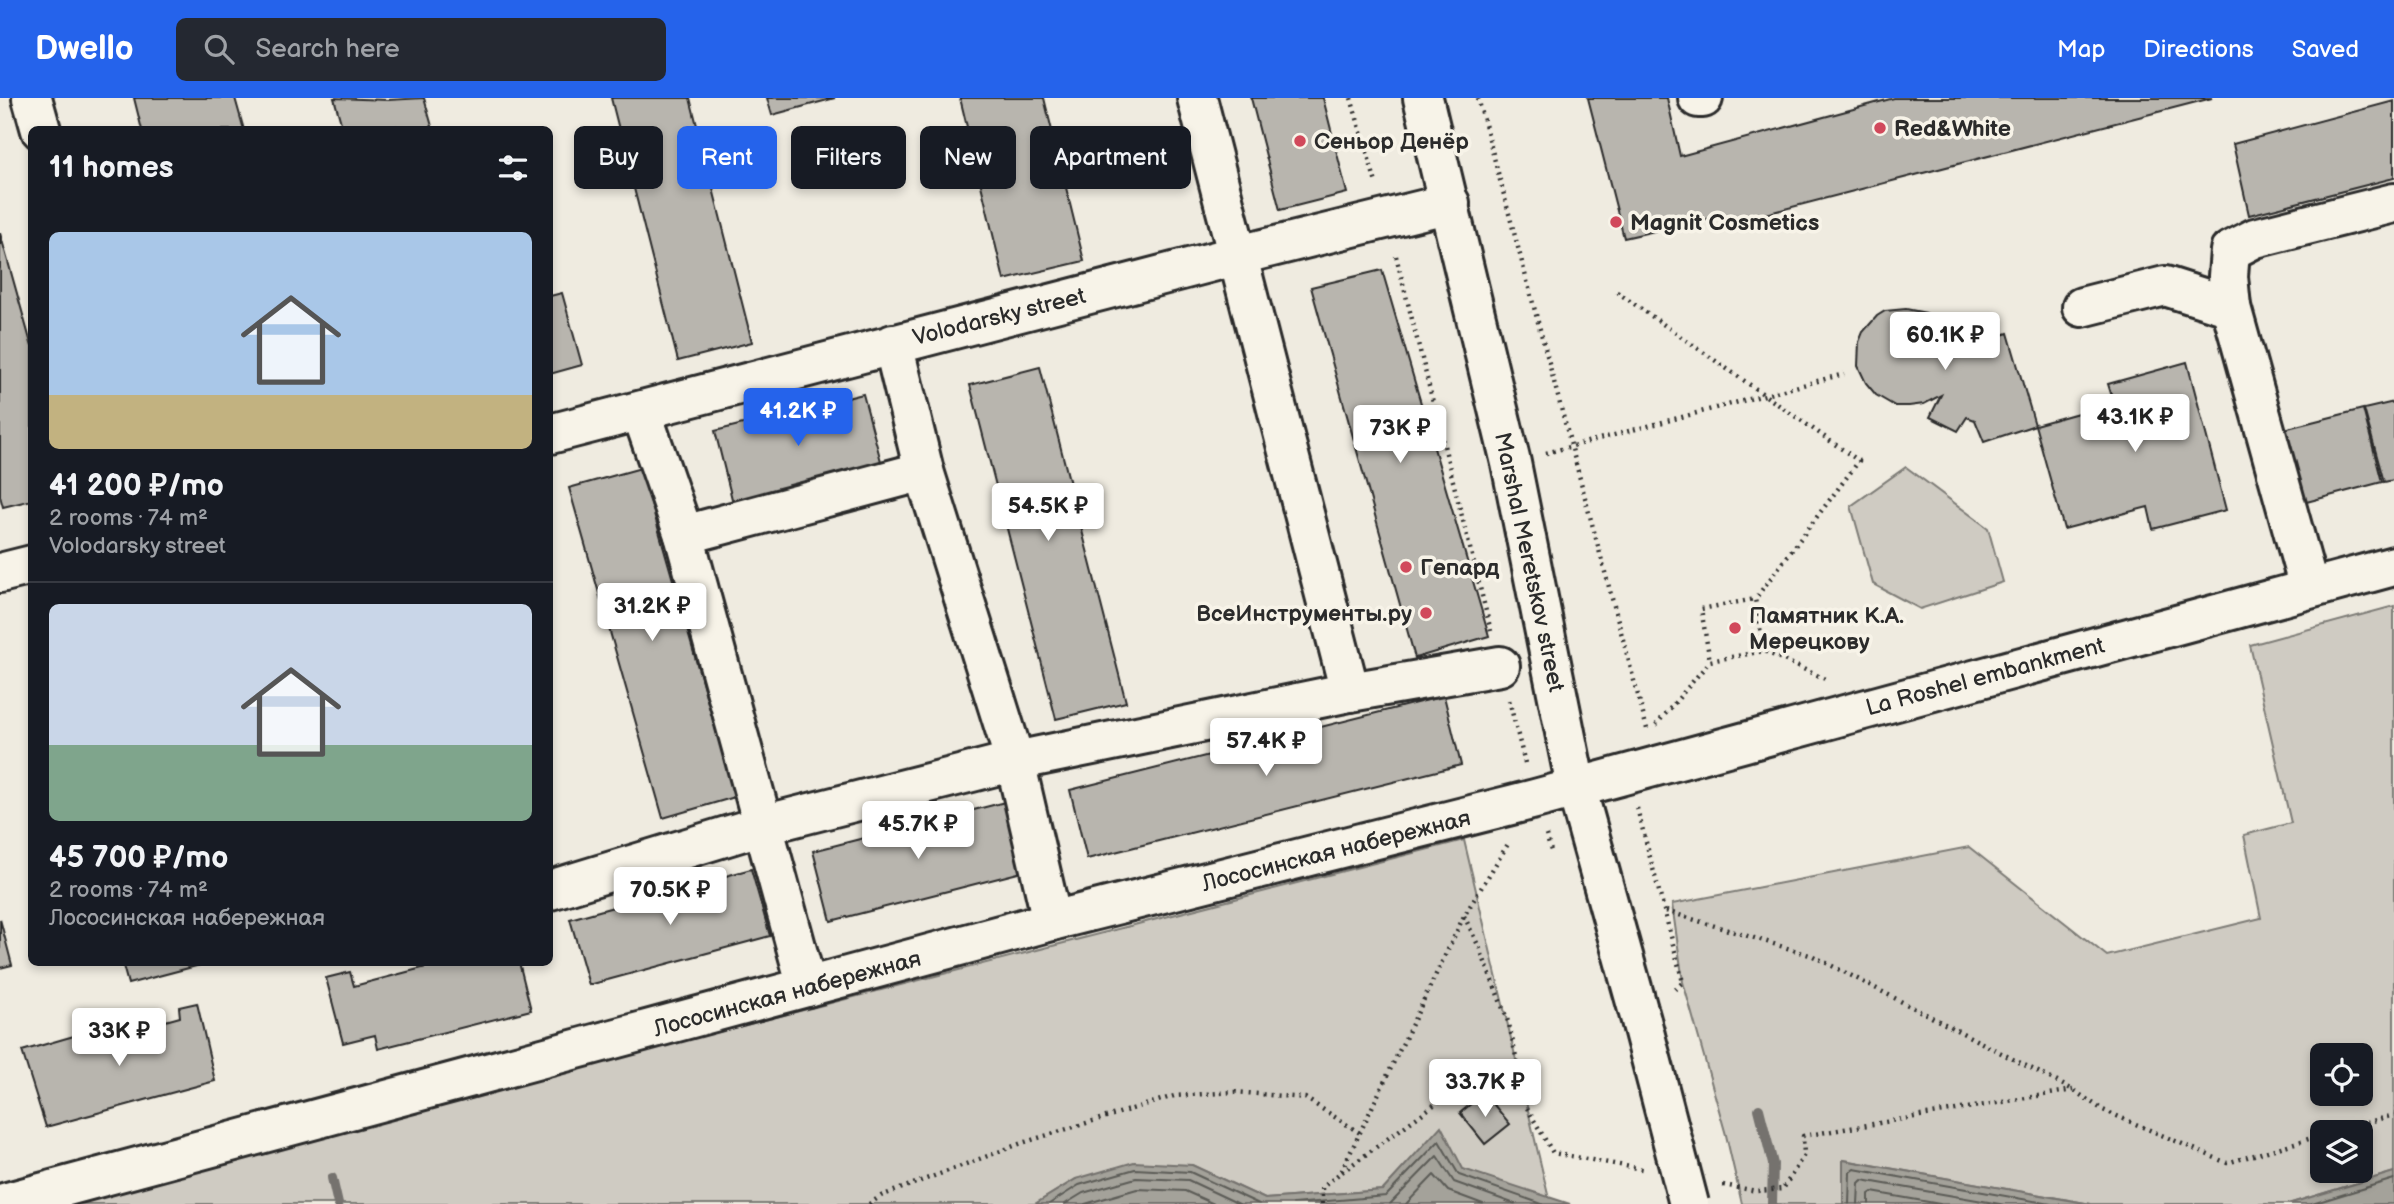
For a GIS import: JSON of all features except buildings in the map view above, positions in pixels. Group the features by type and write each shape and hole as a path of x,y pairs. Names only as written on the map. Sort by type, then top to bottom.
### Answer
{"street":[{"path":"32,98 40,126"},
{"path":"1197,98 1350,692"},
{"name":"Marshal Meretskov street","path":"1423,98 1511,463 1576,787 1642,1024 1703,1194"},
{"path":"1698,98 1703,98"},
{"name":"Volodarsky street","path":"553,433 1450,203"},
{"path":"2309,588 2231,307 2228,276 2230,251 2255,238 2394,203"},
{"path":"2082,307 2165,286 2231,307"},
{"path":"894,344 924,471 1015,761 1052,921"},
{"path":"641,411 684,535 807,987"},
{"path":"684,535 924,471"},
{"path":"0,573 28,566"},
{"name":"La Roshel embankment","path":"1576,787 2394,566"},
{"path":"553,889 763,825 1015,761 1350,692 1500,666"},
{"name":"Лососинская набережная","path":"0,1204 1052,921 1576,787"}],"path":[{"path":"1341,1172 1464,916 1535,799 1387,218 1352,98"},
{"path":"1478,98 1648,734 1710,661 1764,651 1827,680"},
{"path":"1617,292 1859,461 1755,599 1701,609 1710,661"},
{"path":"1511,463 1844,374"},
{"path":"1755,599 1764,651"},
{"path":"1627,774 1665,911 1813,956 2073,1090 2103,1111 2227,1163 2310,1139"},
{"path":"1464,916 1509,1024 1527,1108 1553,1153 1648,1170"},
{"path":"1322,1204 1322,1188 1460,1086 1523,1093"},
{"path":"1703,1194 1783,1189 1804,1155 1803,1136 2073,1090"},
{"path":"869,1204 881,1196 1009,1147 1174,1096 1235,1092 1305,1098 1360,1133"},
{"path":"2373,1121 2394,1115"}],"shaded area":[{"path":"1906,467 1988,528 2003,582 1920,609 1873,584 1851,506"},
{"path":"2394,606 2394,1172 2373,1178 2373,1120 2310,1120 2310,1183 2358,1183 2288,1204 2091,1204 1844,1160 1843,1204 1742,1204 1726,1135 1683,982 1672,904 1969,847 2107,956 2261,918 2244,835 2291,823 2250,645"},
{"path":"1464,840 1549,1199 1462,1169 1399,1173 1383,1190 1265,1199 1192,1165 1076,1179 1035,1204 50,1204"}],"water":[{"path":"1441,1126 1463,1169 1570,1204 1035,1204 1076,1179 1134,1162 1192,1165 1265,1199 1383,1190"},
{"path":"1843,1160 2091,1204 1843,1204"},
{"path":"2394,1172 2394,1204 2288,1204 2358,1183 2373,1183 2373,1178"}],"waterway":[{"path":"1759,1109 1773,1164 1772,1204"},
{"path":"332,1178 338,1204"}],"place":[{"name":"Red&White","path":"1880,128"},
{"name":"Сеньор Денёр","path":"1300,141"},
{"name":"Magnit Cosmetics","path":"1616,222"},
{"name":"Гепард","path":"1406,567"},
{"name":"ВсеИнструменты.ру","path":"1426,613"},
{"name":"Памятник К.А. Мерецкову","path":"1735,628"}]}
